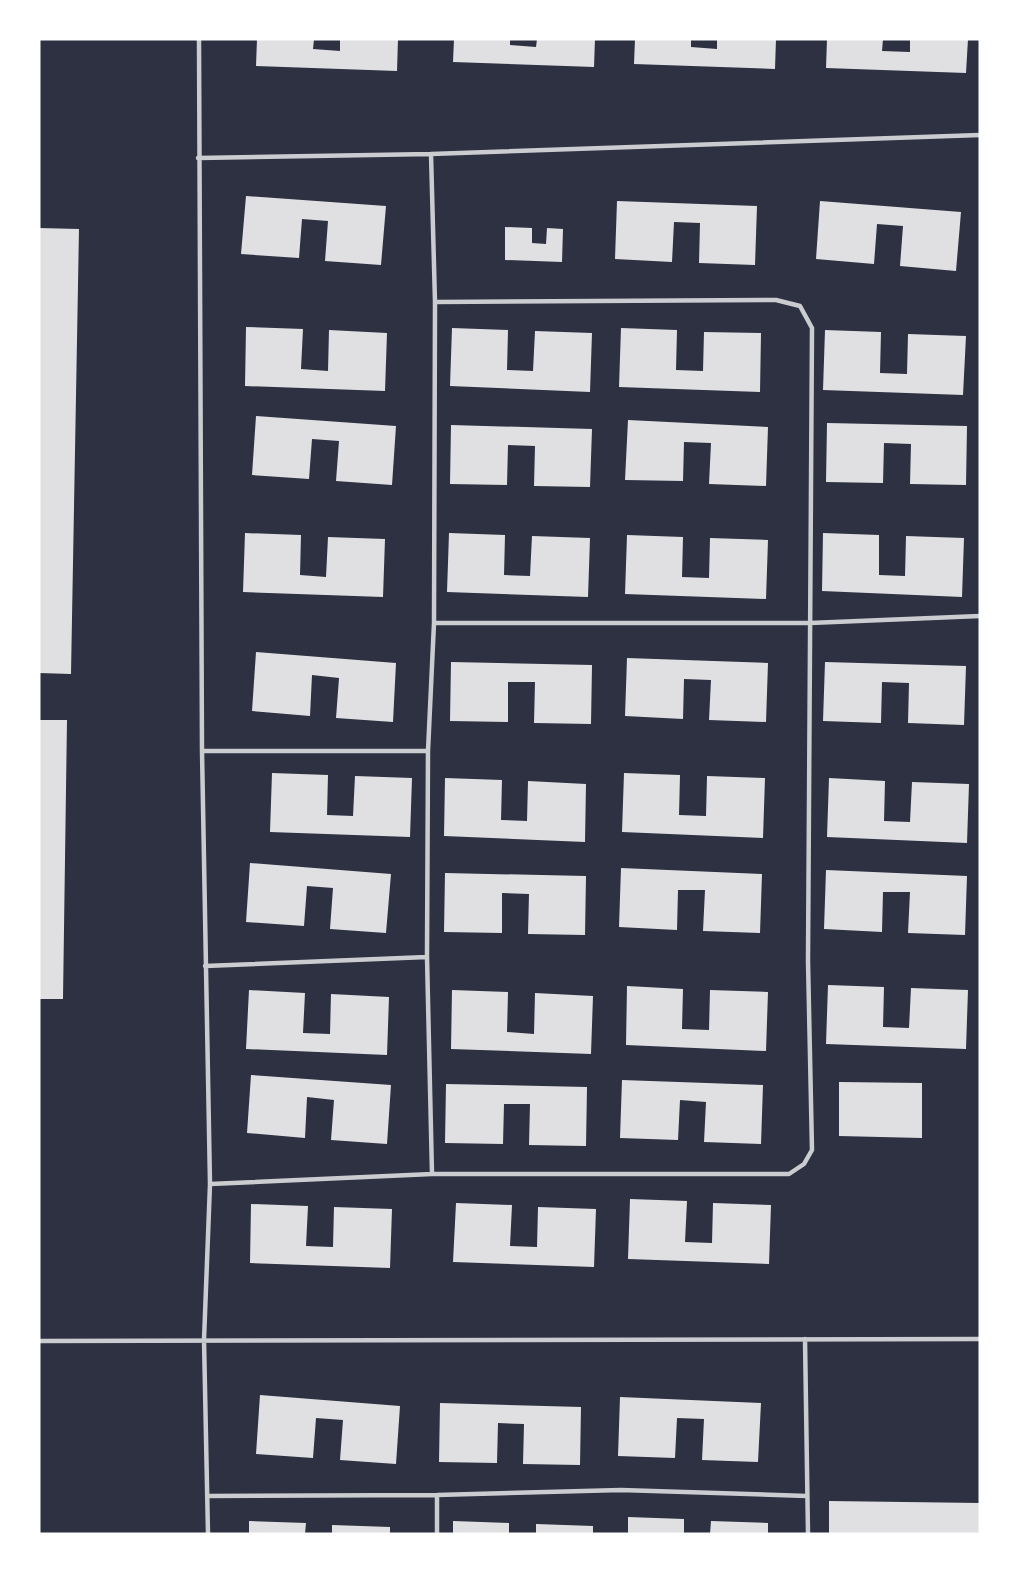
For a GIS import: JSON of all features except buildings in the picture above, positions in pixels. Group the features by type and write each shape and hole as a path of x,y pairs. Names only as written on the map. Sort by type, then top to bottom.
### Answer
{"lane":[{"path":"199,39 202,751 210,1184 204,1340 208,1534"},
{"path":"198,158 431,154 980,135"},
{"path":"431,154 435,302 434,622 428,751 427,957 432,1174"},
{"path":"210,1184 432,1174 789,1174 804,1164 812,1150 808,961 812,328 800,306 776,300 435,302"},
{"path":"434,622 810,623 980,616"},
{"path":"202,751 428,751"},
{"path":"205,966 427,957"},
{"path":"39,1341 980,1339"},
{"path":"805,1340 808,1534"},
{"path":"207,1496 437,1495 621,1490 807,1496"},
{"path":"437,1495 437,1534"}]}
